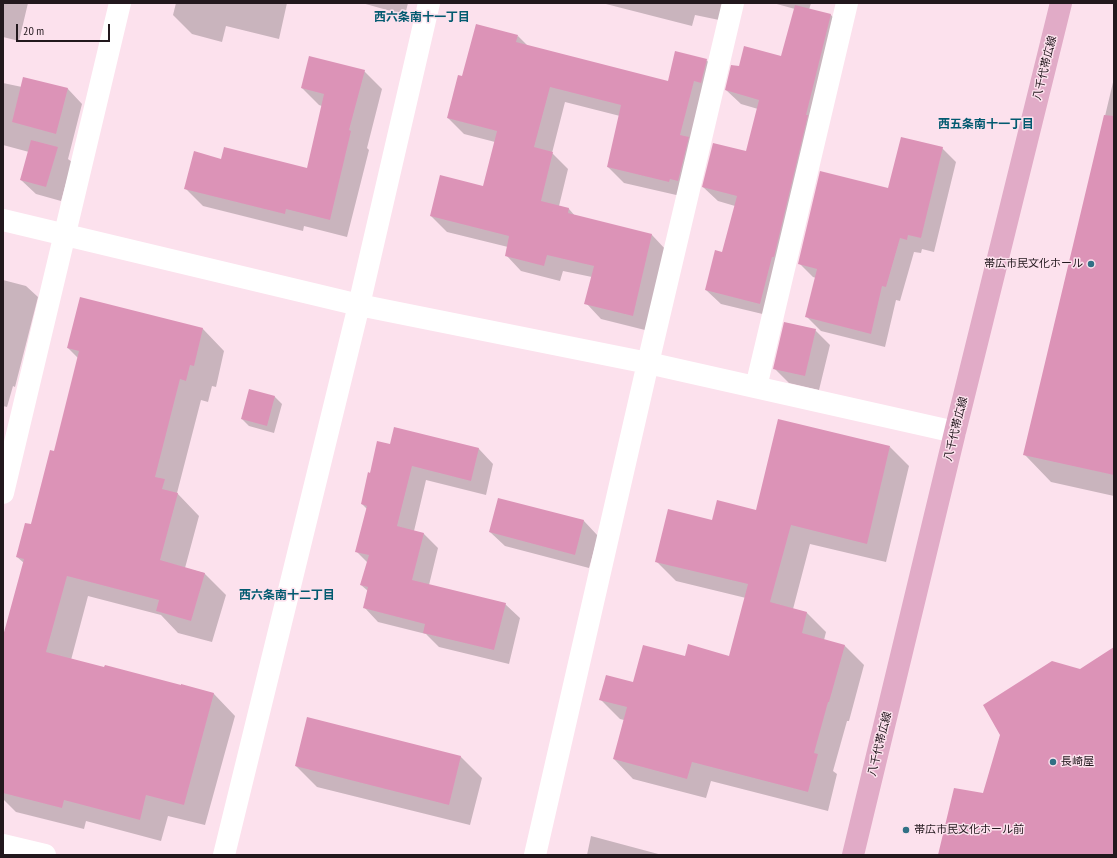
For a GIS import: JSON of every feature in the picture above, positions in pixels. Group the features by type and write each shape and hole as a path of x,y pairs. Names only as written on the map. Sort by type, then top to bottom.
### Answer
{"main road":[{"name":"八千代帯広線","path":"853,855 955,432 1061,3"}],"street":[{"path":"3,493 120,3"},
{"path":"224,855 359,305 430,3"},
{"path":"535,855 648,363 733,3"},
{"path":"756,387 848,3"},
{"path":"3,220 359,305 648,363 955,432"},
{"path":"3,845 45,855"}],"building":[{"path":"795,5 831,14 806,115 808,115 774,257 772,257 760,304 705,290 715,250 722,252 737,196 702,187 713,143 746,151 759,100 725,90 731,65 739,66 744,46 781,56"},
{"path":"476,24 518,35 516,42 668,81 675,51 707,59 701,83 694,81 680,135 689,137 678,181 670,179 669,182 607,167 621,105 550,87 534,147 553,152 541,201 569,208 568,213 652,234 633,316 584,304 594,266 547,255 544,266 505,256 509,236 430,216 440,175 483,186 497,131 447,118 458,75 462,76"},
{"path":"309,56 365,70 349,130 351,131 330,220 286,209 285,214 184,189 194,151 221,159 224,147 307,168 324,94 301,88"},
{"path":"23,77 68,88 56,134 12,122"},
{"name":"帯広市民文化ホール","path":"1104,115 1114,116 1114,475 1023,455"},
{"path":"901,137 943,147 921,238 908,235 907,240 900,238 886,287 882,286 871,334 805,317 817,269 798,264 820,171 888,188"},
{"path":"31,140 58,147 46,187 20,180"},
{"path":"80,297 203,328 194,366 190,365 186,381 180,379 155,477 165,479 162,489 178,493 160,560 205,573 191,621 156,611 159,600 67,576 46,652 104,667 105,665 214,693 184,805 146,795 140,820 64,800 62,808 3,793 3,636 24,559 16,557 25,523 31,524 50,450 54,451 79,351 67,348"},
{"path":"784,322 816,329 805,376 773,369"},
{"path":"249,389 275,396 267,426 241,419"},
{"path":"778,419 890,446 867,544 791,525 770,602 807,612 802,633 845,645 814,753 818,754 808,792 692,762 687,779 613,759 627,707 599,700 606,675 633,682 643,645 685,656 688,644 729,656 748,584 655,562 668,509 712,520 717,500 756,510"},
{"path":"394,427 479,448 471,481 412,466 397,526 424,533 412,580 506,603 494,650 423,633 425,624 363,608 368,587 360,585 369,555 355,552 367,506 361,504 377,441 390,444"},
{"path":"498,498 584,520 575,555 489,532"},
{"name":"長崎屋","path":"1114,647 1114,855 938,855 954,788 983,793 1000,735 983,705 1052,661 1080,669"},
{"path":"307,717 461,756 449,805 295,766"}],"place":[{"name":"帯広市民文化ホール","path":"1091,264"},
{"name":"長崎屋","path":"1053,762"},
{"name":"帯広市民文化ホール前","path":"906,830"}],"district":[{"name":"西六条南十一丁目","path":"422,18"},
{"name":"西五条南十一丁目","path":"986,125"},
{"name":"西六条南十二丁目","path":"287,596"}]}
